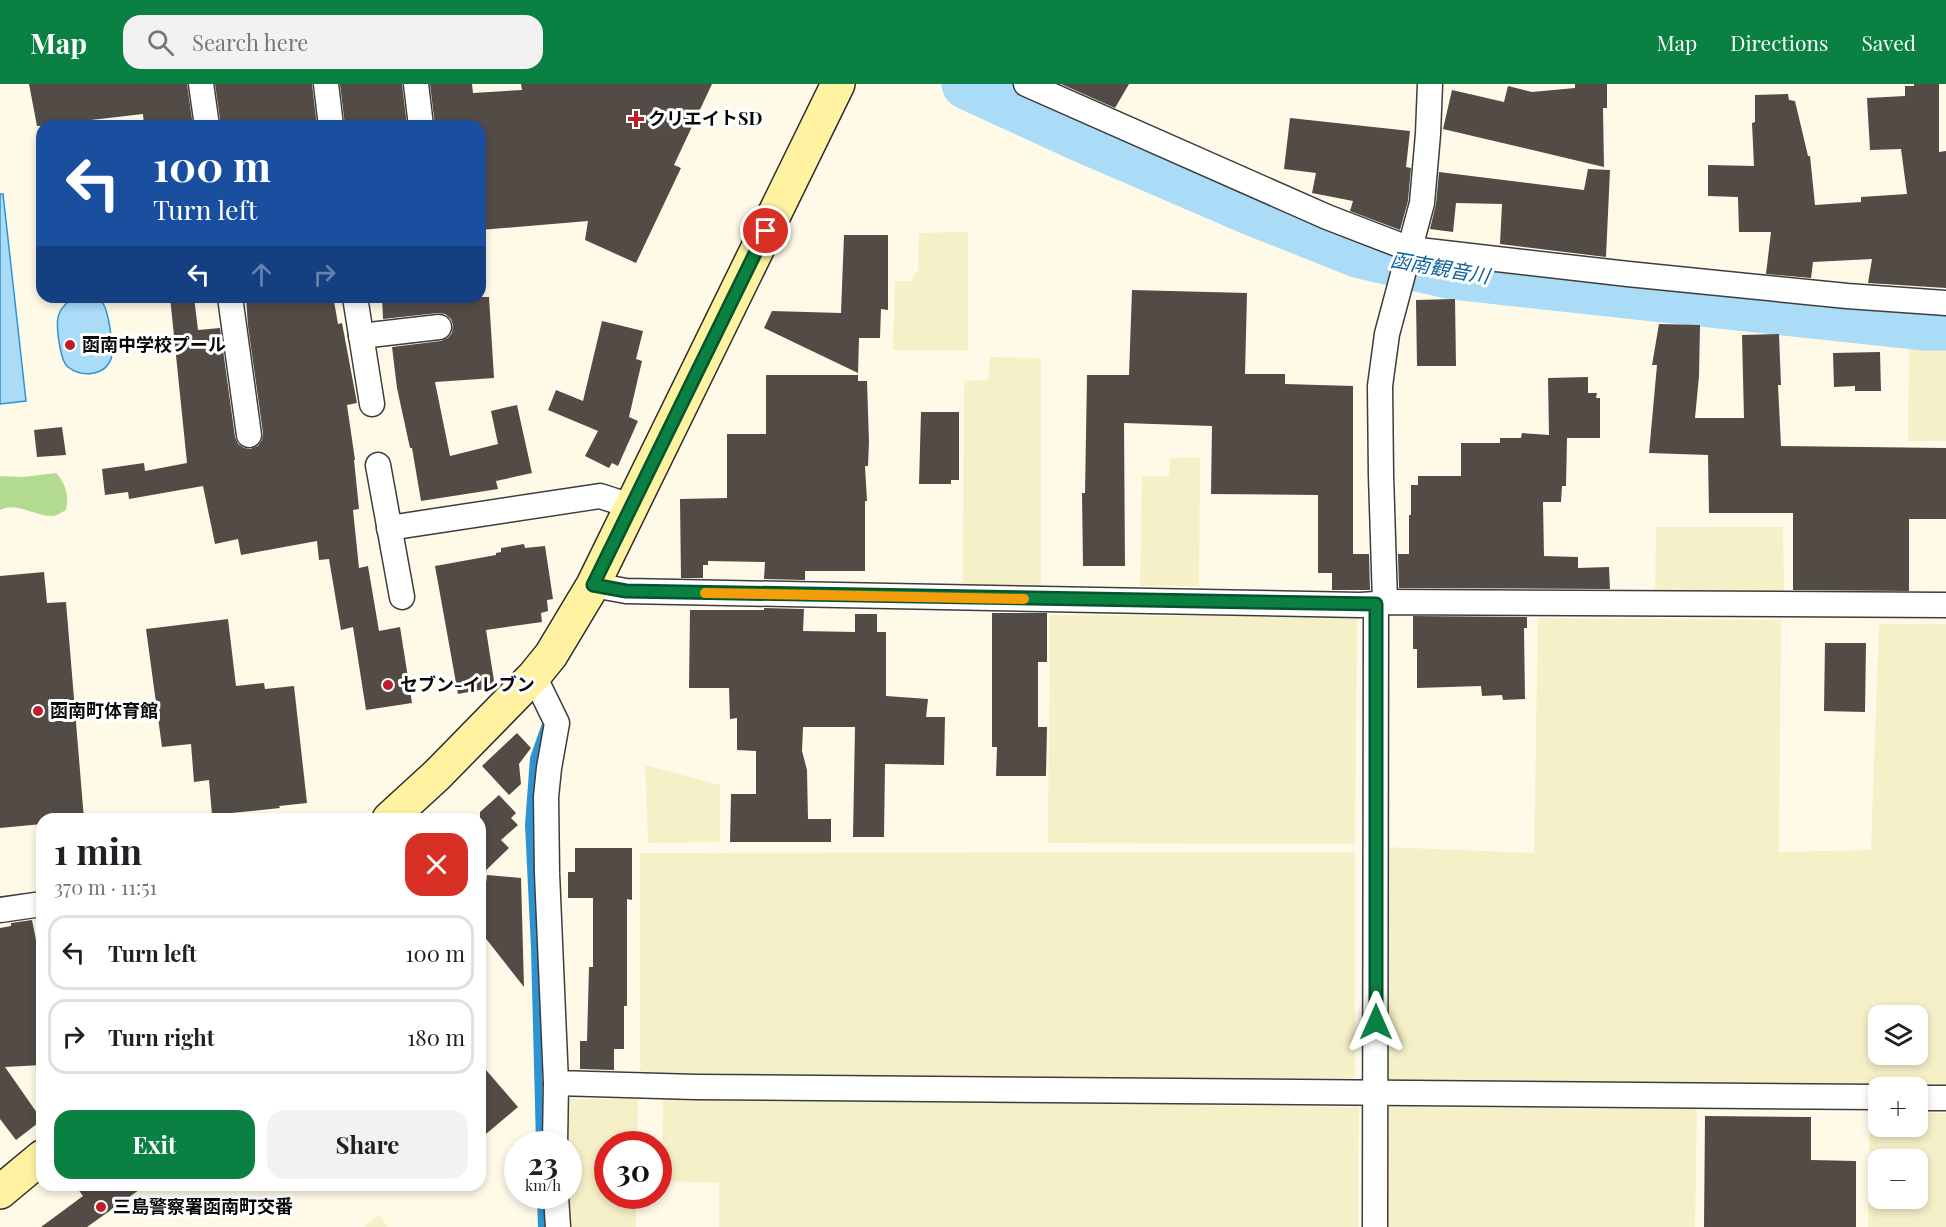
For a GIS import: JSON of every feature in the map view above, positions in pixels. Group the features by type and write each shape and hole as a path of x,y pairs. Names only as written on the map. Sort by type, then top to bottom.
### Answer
{"street":[{"path":"201,84 206,120"},
{"path":"326,84 330,120"},
{"path":"416,84 420,120"},
{"path":"396,813 437,775 534,676 551,655 593,585 838,84"},
{"path":"1026,84 1328,217 1410,249 1628,274 1946,303"},
{"path":"1374,1227 1381,603 1380,386 1387,334 1422,203 1430,84"},
{"path":"231,303 249,435"},
{"path":"356,303 372,404"},
{"path":"361,336 439,327"},
{"path":"378,465 402,597"},
{"path":"389,528 600,496 631,506"},
{"path":"593,585 626,591 1381,603 1946,604"},
{"path":"534,676 557,723 546,797 556,1083 555,1131"},
{"path":"0,910 36,905"},
{"path":"556,1083 708,1087 1868,1097"},
{"path":"1928,1098 1946,1098"},
{"path":"0,1192 36,1162"},
{"path":"557,1209 558,1227"}],"shaded area":[{"path":"968,232 968,350 893,350 895,281 911,281 918,270 919,233"},
{"path":"1909,349 1946,349 1946,441 1908,441"},
{"path":"990,357 1041,358 1041,588 963,588 964,381 988,380"},
{"path":"1170,458 1200,458 1199,586 1140,586 1142,476 1169,476"},
{"path":"1656,527 1783,527 1784,599 1655,597"},
{"path":"1050,615 1357,617 1355,844 1048,843"},
{"path":"1538,618 1781,620 1779,852 1871,850 1879,624 1946,624 1946,1087 1928,1087 1928,1077 1868,1077 1868,1087 1385,1085 1385,847 1534,853"},
{"path":"645,765 720,785 720,842 648,843"},
{"path":"1355,852 1355,1078 640,1080 640,853"},
{"path":"567,1099 638,1099 637,1131 594,1131 594,1209 636,1209 636,1227 566,1227 566,1209 582,1209 582,1131 567,1131"},
{"path":"663,1099 1359,1107 1358,1227 719,1227 719,1183 672,1181 672,1131 663,1131"},
{"path":"1386,1107 1697,1109 1695,1227 1385,1227"},
{"path":"1928,1113 1946,1113 1946,1227 1868,1227 1868,1209 1928,1209 1928,1149 1869,1149 1870,1137 1928,1137"},
{"path":"379,1215 388,1227 364,1227"}],"green space":[{"path":"56,473 66,490 66,510 58,515 46,516 13,507 0,510 0,476 23,477"}],"water":[{"path":"0,194 3,194 26,401 0,404"},
{"path":"68,303 102,303 104,305 110,329 112,354 108,365 98,372 85,374 73,370 65,363 59,342 58,325 60,311"}],"building":[{"path":"29,84 187,84 192,120 144,120 143,114 91,120 36,121"},
{"path":"215,84 312,84 316,120 220,120"},
{"path":"340,84 402,84 406,120 344,120"},
{"path":"430,84 472,84 473,93 522,90 521,84 712,84 674,165 681,168 636,263 585,240 588,221 486,230 486,120 434,120"},
{"path":"1061,84 1129,84 1115,108"},
{"path":"1575,84 1607,84 1607,108 1603,108 1604,167 1443,129 1452,90 1504,102 1508,86 1532,92 1575,88"},
{"path":"1914,84 1939,84 1939,152 1946,151 1946,288 1868,283 1872,259 1813,262 1811,278 1766,274 1771,232 1739,232 1738,197 1708,196 1708,165 1754,166 1752,123 1755,122 1755,95 1788,94 1789,100 1795,101 1808,156 1810,156 1815,205 1861,202 1861,197 1907,194 1901,149 1870,150 1867,98 1905,96 1905,86 1914,86"},
{"path":"1290,118 1410,131 1406,167 1411,168 1408,201 1400,230 1350,211 1353,201 1312,193 1316,173 1284,169"},
{"path":"1588,169 1610,170 1606,257 1500,244 1502,204 1456,203 1453,232 1430,229 1436,204 1439,172 1584,190"},
{"path":"844,235 888,235 888,310 881,309 880,338 859,338 858,373 764,328 772,311 841,313"},
{"path":"1132,290 1247,293 1245,374 1285,374 1285,384 1353,386 1353,554 1369,554 1370,590 1332,590 1332,573 1318,573 1318,495 1211,494 1212,426 1124,423 1125,566 1083,566 1082,493 1085,493 1087,375 1129,375"},
{"path":"486,297 489,297 494,378 435,382 450,456 498,444 491,411 517,405 532,473 496,481 498,489 421,501 412,448 410,448 397,388 392,347 441,341 452,333 453,325 451,319 445,314 438,313 383,319 382,303 486,303"},
{"path":"1455,299 1456,366 1417,366 1416,300"},
{"path":"171,303 195,303 198,330 220,328 235,437 238,444 250,449 258,446 263,433 246,303 334,303 338,324 342,323 357,403 347,405 359,509 353,510 359,568 368,566 379,631 400,627 412,703 366,710 353,627 341,630 329,559 319,560 317,541 241,555 238,539 215,544 203,486 129,499 128,492 105,495 102,469 144,463 145,471 187,463"},
{"path":"602,321 643,331 636,359 642,361 629,417 638,421 618,466 612,463 609,468 585,456 598,431 548,410 556,390 583,401"},
{"path":"1659,324 1700,325 1695,418 1744,418 1742,335 1779,334 1781,385 1778,385 1781,446 1946,448 1946,519 1909,519 1909,591 1793,590 1793,513 1709,513 1708,455 1649,453 1657,365 1652,365"},
{"path":"1880,352 1881,391 1855,391 1855,386 1834,387 1833,353"},
{"path":"766,375 858,375 858,381 867,381 869,442 868,466 865,466 867,501 865,501 865,571 805,571 805,580 764,579 765,562 708,561 708,565 703,565 703,578 681,578 680,499 727,498 727,434 766,434"},
{"path":"1588,377 1588,393 1597,393 1596,398 1600,398 1600,438 1567,438 1566,486 1562,486 1561,502 1543,502 1544,556 1578,557 1578,568 1609,567 1610,589 1399,588 1398,554 1409,554 1411,485 1418,485 1418,476 1461,476 1461,443 1500,443 1500,438 1521,438 1522,433 1549,435 1548,378"},
{"path":"921,412 959,412 959,480 951,480 951,484 919,484"},
{"path":"62,427 66,455 37,457 34,430"},
{"path":"524,544 525,548 545,546 553,599 547,600 548,611 541,613 542,622 486,630 495,687 458,694 435,566 496,555 501,552 501,548"},
{"name":"函南町体育館","path":"44,572 47,603 66,602 84,813 36,813 36,825 0,828 0,576"},
{"path":"764,608 804,609 803,631 855,632 855,614 877,614 877,632 886,632 886,696 928,699 926,717 945,717 944,765 885,764 884,837 853,837 855,727 803,727 802,751 807,770 808,819 831,819 831,842 730,842 731,794 756,794 756,751 737,750 737,718 730,719 729,688 689,688 690,610 764,610"},
{"path":"992,613 1047,613 1047,662 1038,662 1038,727 1047,727 1046,776 996,776 997,747 992,747"},
{"path":"1413,616 1527,617 1527,628 1524,628 1525,699 1503,700 1502,695 1482,696 1481,686 1417,688 1417,649 1413,649"},
{"path":"228,619 236,686 264,683 265,689 294,686 307,803 279,806 280,808 212,813 209,780 194,782 191,744 162,747 146,629"},
{"path":"1825,643 1866,643 1865,712 1824,711"},
{"path":"517,733 531,748 519,764 521,784 509,795 482,766"},
{"path":"499,795 516,813 511,818 518,825 501,840 509,848 486,870 486,813 480,812"},
{"path":"575,848 632,848 632,900 627,899 627,1006 624,1006 624,1049 614,1049 614,1070 580,1069 580,1041 587,1041 589,967 593,967 593,898 568,898 568,872 575,872"},
{"path":"487,875 521,878 524,987 486,939"},
{"path":"32,920 36,940 36,1065 5,1067 36,1111 36,1125 16,1140 0,1119 0,928 11,926 11,923"},
{"path":"486,1070 518,1107 486,1134"},
{"path":"1705,1116 1811,1117 1811,1160 1856,1161 1856,1227 1704,1227"},
{"path":"79,1191 138,1191 87,1227 41,1227 83,1196"}],"waterway":[{"name":"函南観音川","path":"967,84 1252,210 1360,253 1452,274 1923,325 1946,325"},
{"path":"540,1131 529,825 534,758 546,724"},
{"path":"541,1209 542,1227"}],"slow traffic":[{"path":"705,593 1024,599"}],"place":[{"name":"クリエイトSD","path":"636,119"},
{"name":"函南中学校プール","path":"70,345"},
{"name":"セブン-イレブン","path":"388,685"},
{"name":"函南町体育館","path":"38,711"},
{"name":"三島警察署函南町交番","path":"101,1207"}],"route":[{"path":"766,231 593,585 626,591 1376,604 1376,1022"}]}
